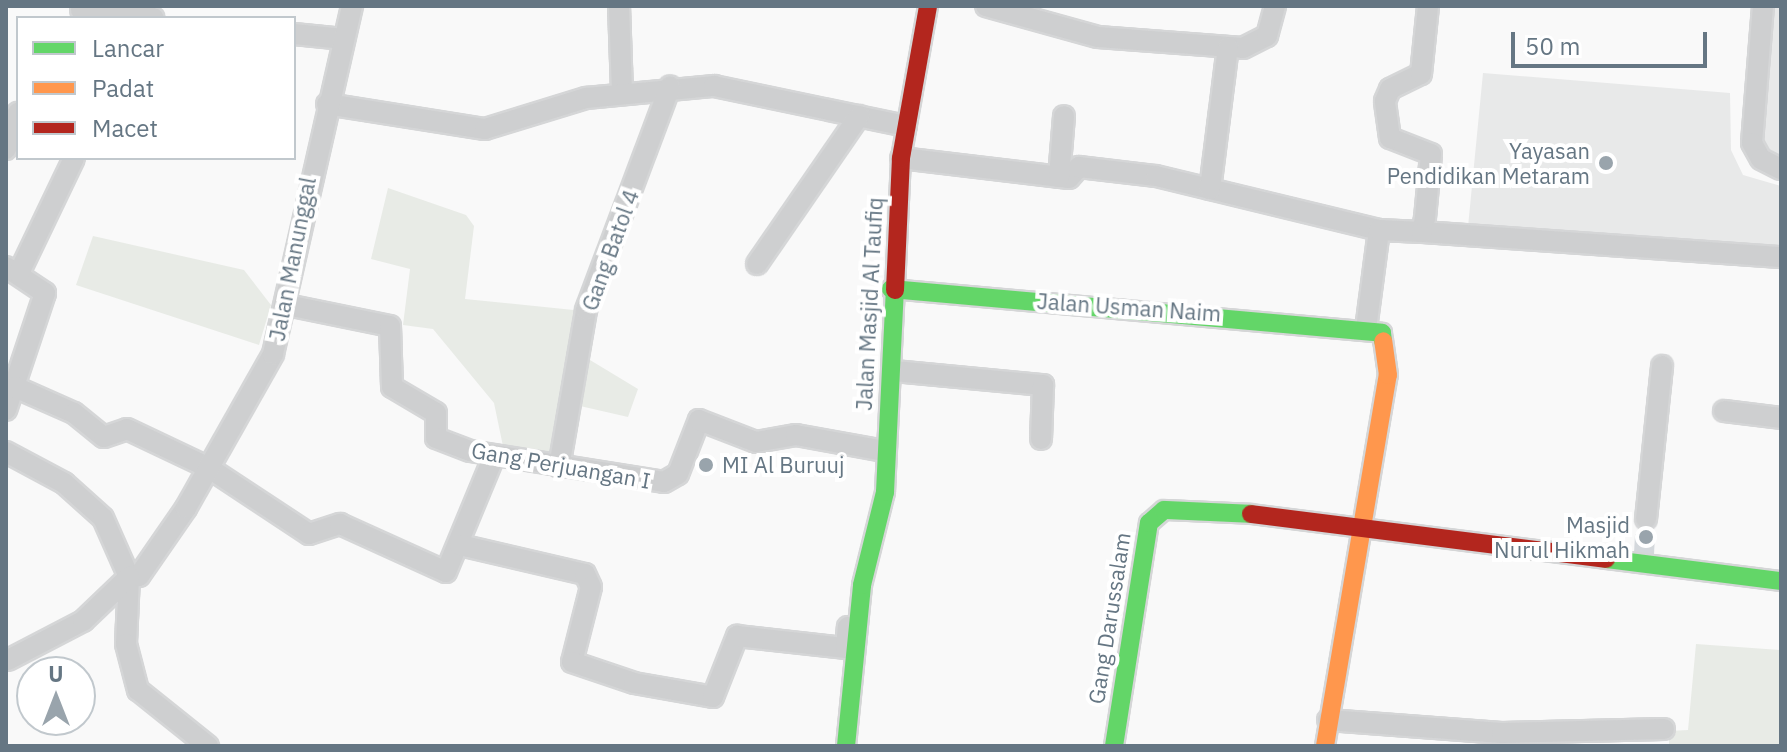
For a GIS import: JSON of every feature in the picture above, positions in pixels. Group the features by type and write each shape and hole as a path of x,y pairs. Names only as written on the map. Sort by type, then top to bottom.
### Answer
{"street":[{"name":"Jalan Manunggal","path":"129,577 139,576 209,468 273,354 287,305 327,104 352,6"},
{"path":"619,6 622,92"},
{"name":"Jalan Masjid Al Taufiq","path":"846,746 862,585 885,492 881,474 894,371 891,289 901,158 928,6"},
{"path":"986,6 1098,37 1228,47 1259,44 1275,6"},
{"path":"1422,232 1431,154 1390,138 1385,101 1390,89 1421,74 1428,6"},
{"path":"1763,6 1752,143 1761,159 1781,169"},
{"path":"81,11 133,16"},
{"path":"296,34 344,39"},
{"path":"1210,189 1228,47"},
{"path":"327,104 485,129 622,92 670,86 785,96 906,126"},
{"name":"Gang Batol 4","path":"559,467 586,310 670,86"},
{"path":"757,264 859,116"},
{"path":"1059,177 1064,116"},
{"path":"6,149 16,119"},
{"path":"901,158 1059,177 1079,167 1104,169 1210,189 1379,230 1781,257"},
{"path":"6,410 13,378 45,293 12,270 53,214 73,160"},
{"path":"1325,746 1390,350 1382,333 1366,329 1379,230"},
{"name":"Jalan Usman Naim","path":"891,289 1366,329"},
{"name":"Gang Perjuangan I","path":"287,305 390,326 392,387 436,413 436,438 494,456 670,481 699,420 756,442 788,434 884,451"},
{"path":"1646,519 1662,366"},
{"path":"894,371 1043,385 1041,439"},
{"path":"13,378 74,413 104,437 127,429 209,468 312,534 340,524 446,572 460,545 494,456"},
{"path":"1724,411 1781,418"},
{"path":"6,452 89,504 109,527 129,577 127,659 138,690 206,746"},
{"path":"460,545 589,578 572,658 576,667 713,697 737,636 846,648 852,583 881,474"},
{"name":"Gang Darussalam","path":"1114,746 1154,515 1239,512 1359,531"},
{"path":"1359,531 1644,558 1781,581"},
{"path":"8,660 83,621 129,577"},
{"path":"1328,720 1502,733 1664,729"}],"shaded area":[{"path":"1759,6 1781,6 1781,163 1756,144"},
{"name":"Yayasan Pendidikan Metaram","path":"1483,73 1730,93 1731,150 1743,175 1781,186 1781,258 1467,237"},
{"path":"388,188 466,215 474,226 465,299 593,312 590,360 638,389 628,417 580,406 564,460 504,451 494,403 433,329 403,325 410,269 371,259"},
{"path":"93,236 244,270 271,305 259,345 76,285"},
{"path":"1696,644 1781,650 1781,746 1669,746 1669,731 1688,730"}],"tunnel":[{"path":"1644,554 1646,519"}],"traffic: fast":[{"path":"891,289 1382,333 1383,341"},
{"path":"846,746 862,585 885,492 895,290"},
{"path":"1114,746 1149,523 1164,510 1251,514"},
{"path":"1606,559 1781,581"}],"traffic: slow":[{"path":"1325,746 1388,375 1383,341"}],"traffic: jam":[{"path":"895,290 901,158 928,6"},
{"path":"1251,514 1606,559"}],"place":[{"name":"Yayasan Pendidikan Metaram","path":"1606,163"},
{"name":"MI Al Buruuj","path":"706,465"},
{"name":"Masjid Nurul Hikmah","path":"1646,537"}]}
